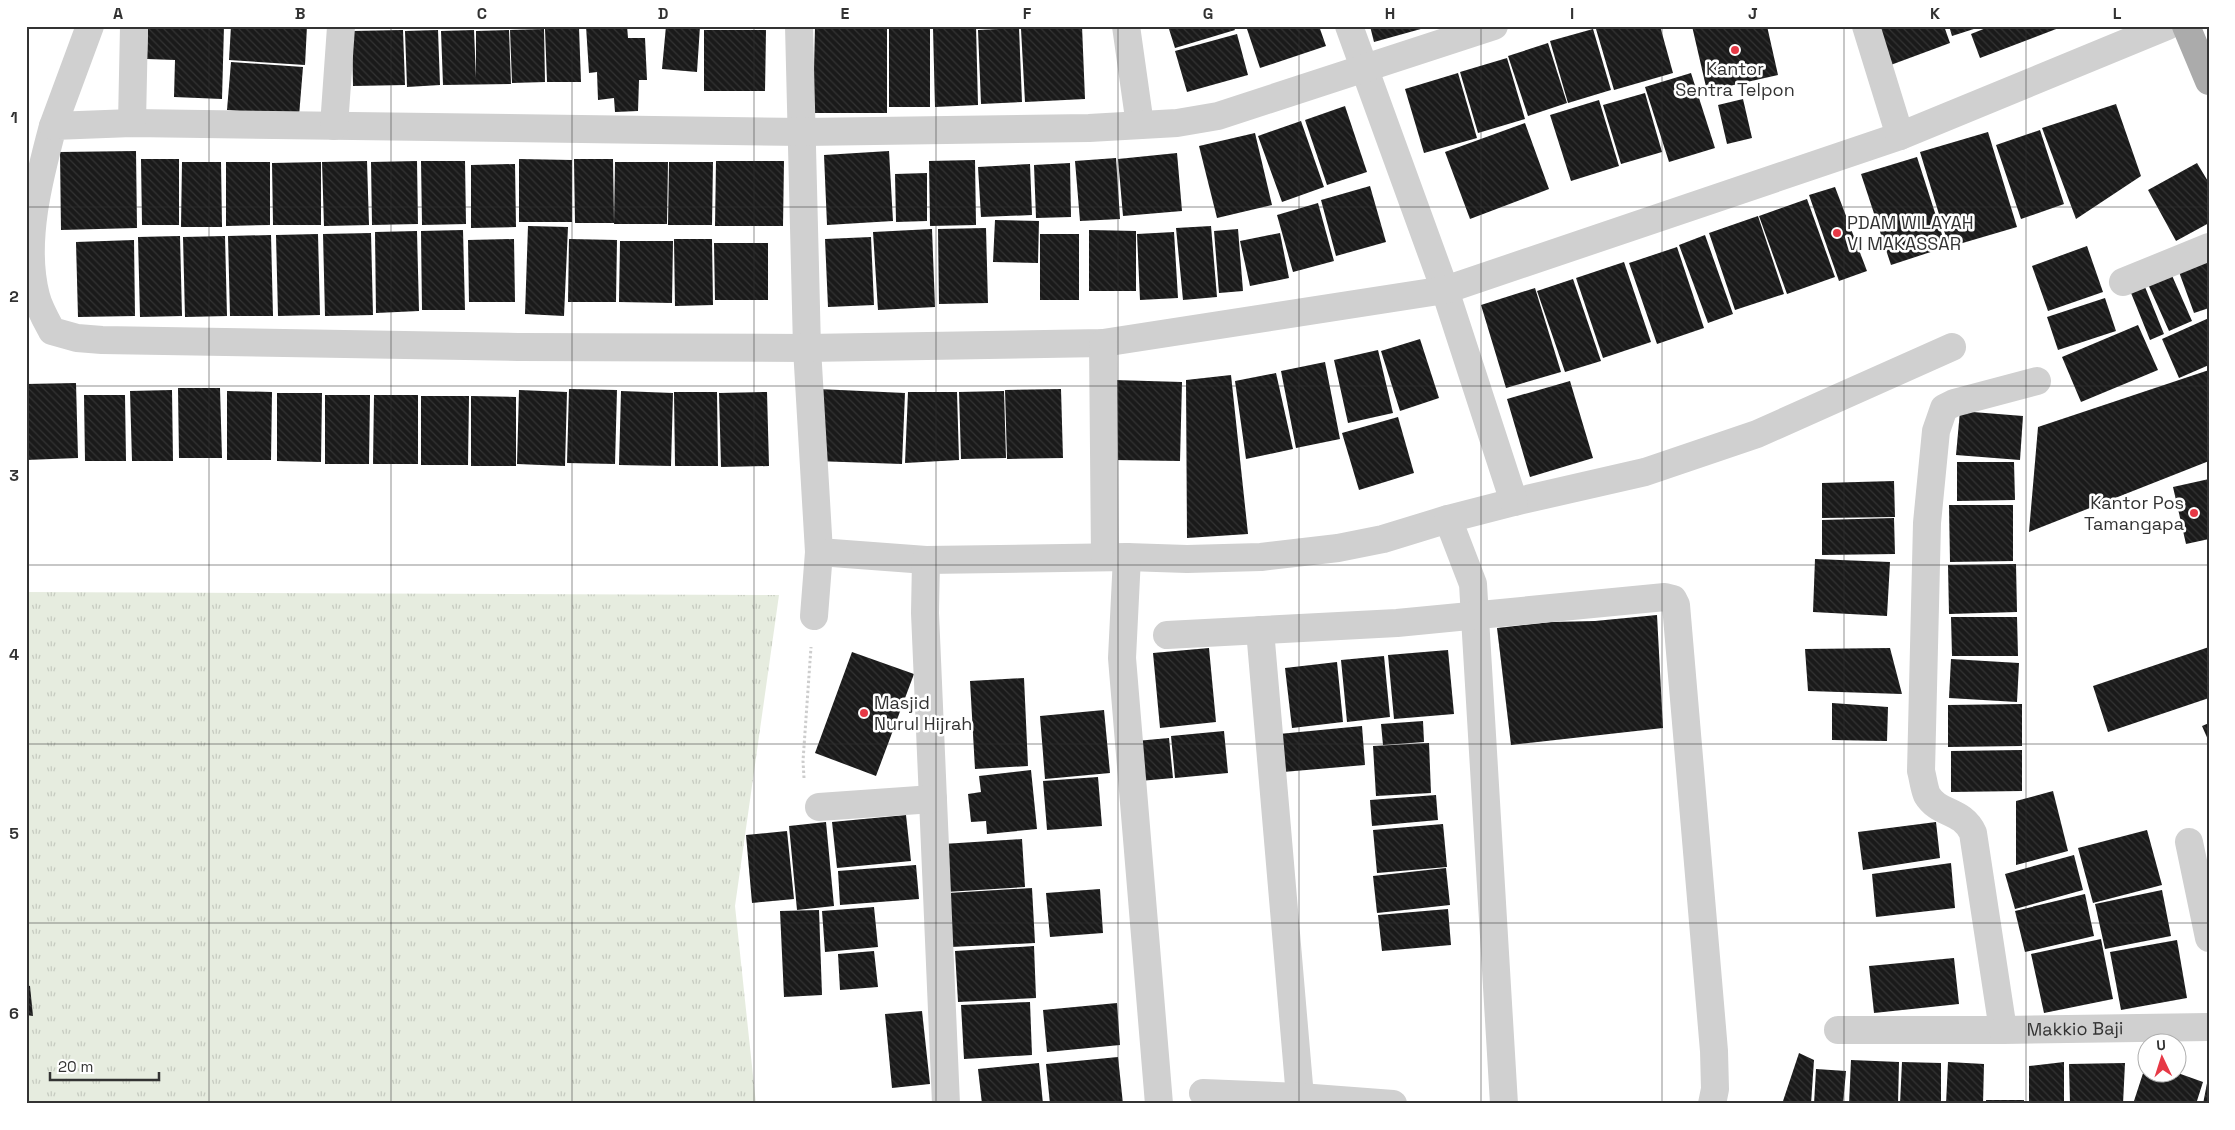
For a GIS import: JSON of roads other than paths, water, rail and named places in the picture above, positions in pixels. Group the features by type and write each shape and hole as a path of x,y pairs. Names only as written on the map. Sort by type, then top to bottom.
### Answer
{"main road":[{"path":"2186,26 2209,82"}],"street":[{"path":"90,26 53,126 40,173 31,232 34,290 52,331 77,338 102,340 528,347 807,348 1103,343 1445,290 1900,136 2167,26"},
{"path":"132,123 134,26"},
{"path":"799,26 807,348 818,563 814,616"},
{"path":"1126,26 1140,125"},
{"path":"1349,26 1363,70 1445,290 1514,502"},
{"path":"53,126 132,123 803,132 1089,128 1177,123 1218,116 1494,26"},
{"path":"1866,26 1900,136"},
{"path":"334,126 341,27"},
{"path":"2123,282 2209,247"},
{"path":"1103,343 1123,606 1122,658 1125,709 1159,1104"},
{"path":"818,563 926,570 1261,557 1452,531 1514,502 1644,472 1757,434 1952,347"},
{"path":"2003,1030 1973,833 1964,818 1940,808 1928,795 1920,771 1927,523 1936,432 1944,408 1954,403 2037,381"},
{"path":"1452,531 1473,584 1504,1104"},
{"path":"926,570 925,612 946,1104"},
{"path":"1167,635 1397,623 1665,597 1673,599 1675,602 1714,1051 1715,1089 1712,1104"},
{"path":"1260,630 1300,1097"},
{"path":"819,807 933,799"},
{"path":"2189,842 2209,938"},
{"name":"Makkio Baji","path":"1838,1030 2209,1028"},
{"path":"1203,1094 1300,1097 1393,1104"}],"place":[{"name":"Kantor Sentra Telpon","path":"1735,50"},
{"name":"PDAM WILAYAH VI MAKASSAR","path":"1837,233"},
{"name":"Kantor Pos Tamangapa","path":"2194,513"},
{"name":"Masjid Nurul Hijrah","path":"864,713"}]}
